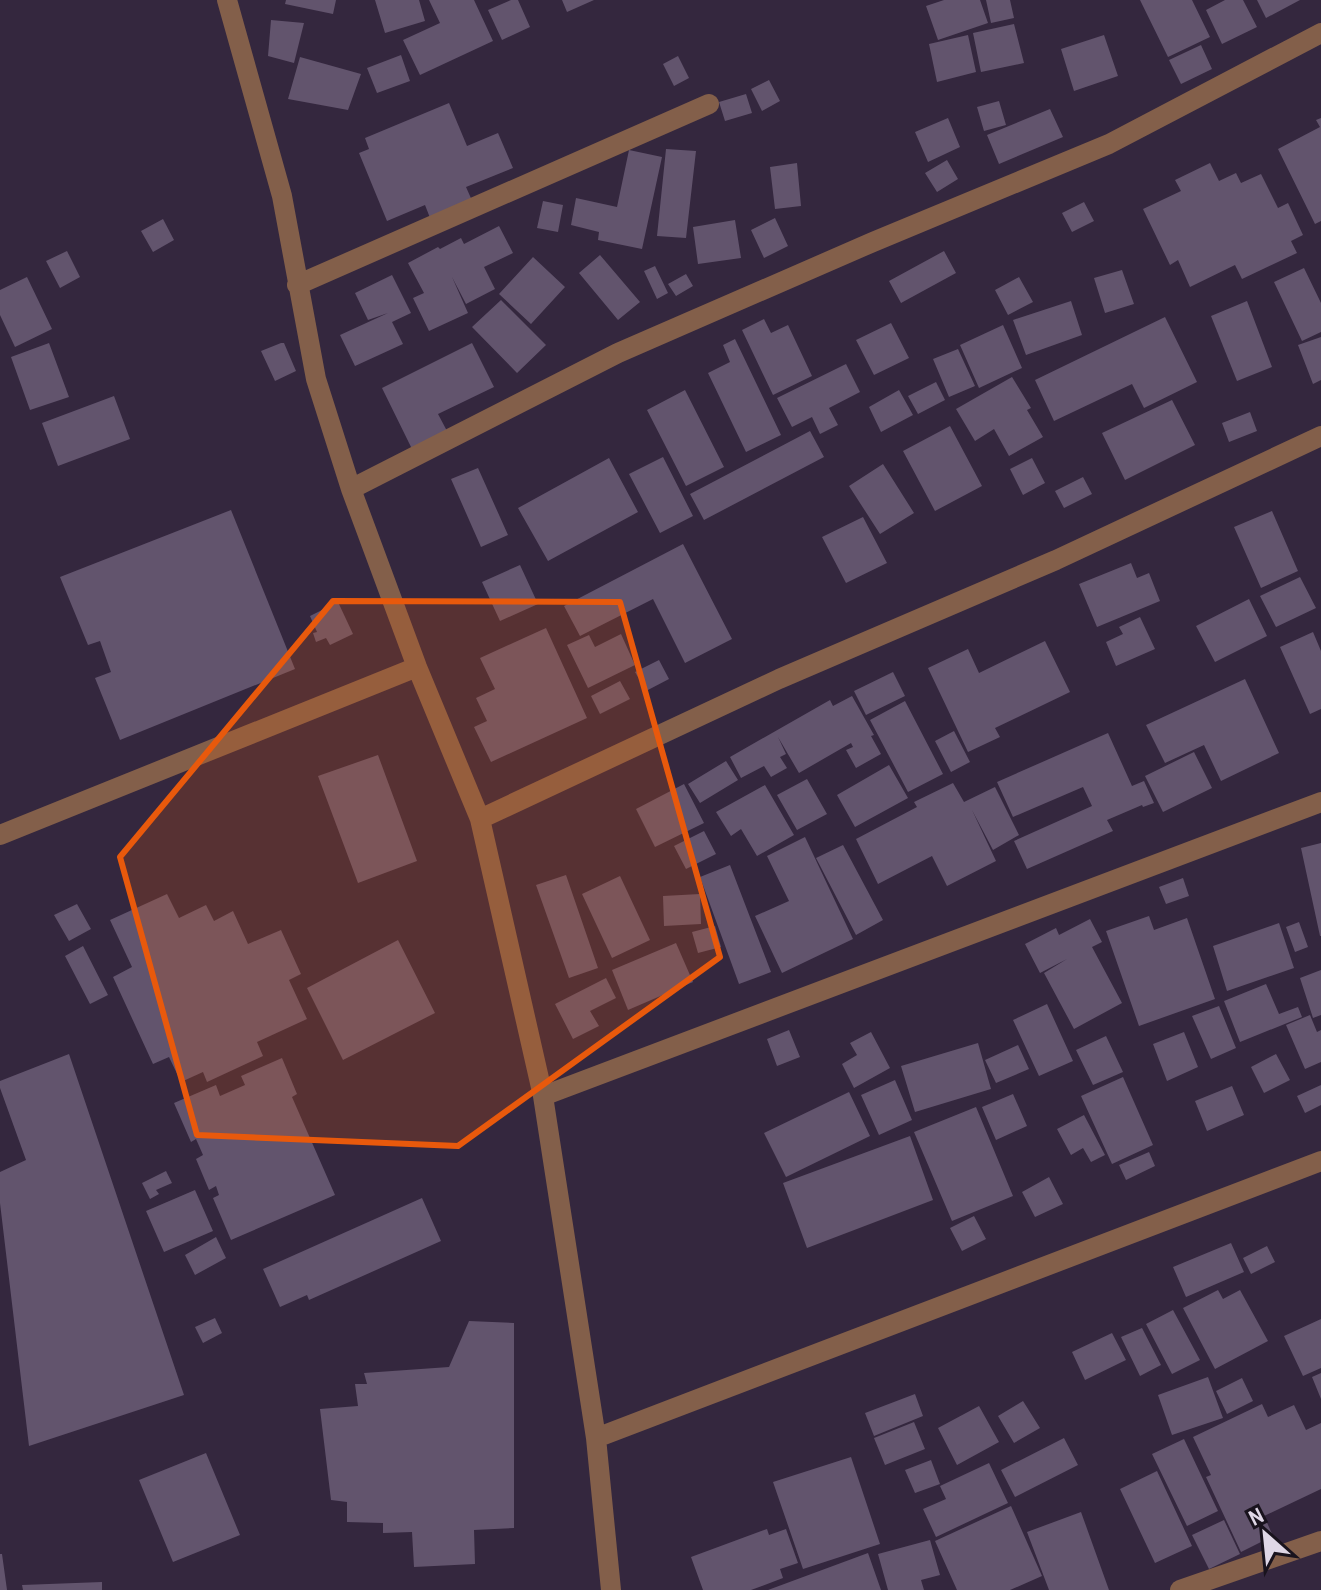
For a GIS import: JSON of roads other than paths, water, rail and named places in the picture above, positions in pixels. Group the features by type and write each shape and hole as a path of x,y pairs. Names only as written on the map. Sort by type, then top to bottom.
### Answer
{"street":[{"path":"227,0 282,196 316,379 351,489 417,667 480,819 543,1096 596,1438 611,1590"},
{"path":"351,489 618,353 1109,144 1321,33"},
{"path":"297,285 709,104"},
{"path":"480,819 779,679 1056,560 1321,436"},
{"path":"0,835 417,667"},
{"path":"543,1096 1321,802"},
{"path":"596,1438 1321,1161"},
{"path":"1180,1590 1321,1541"}]}
